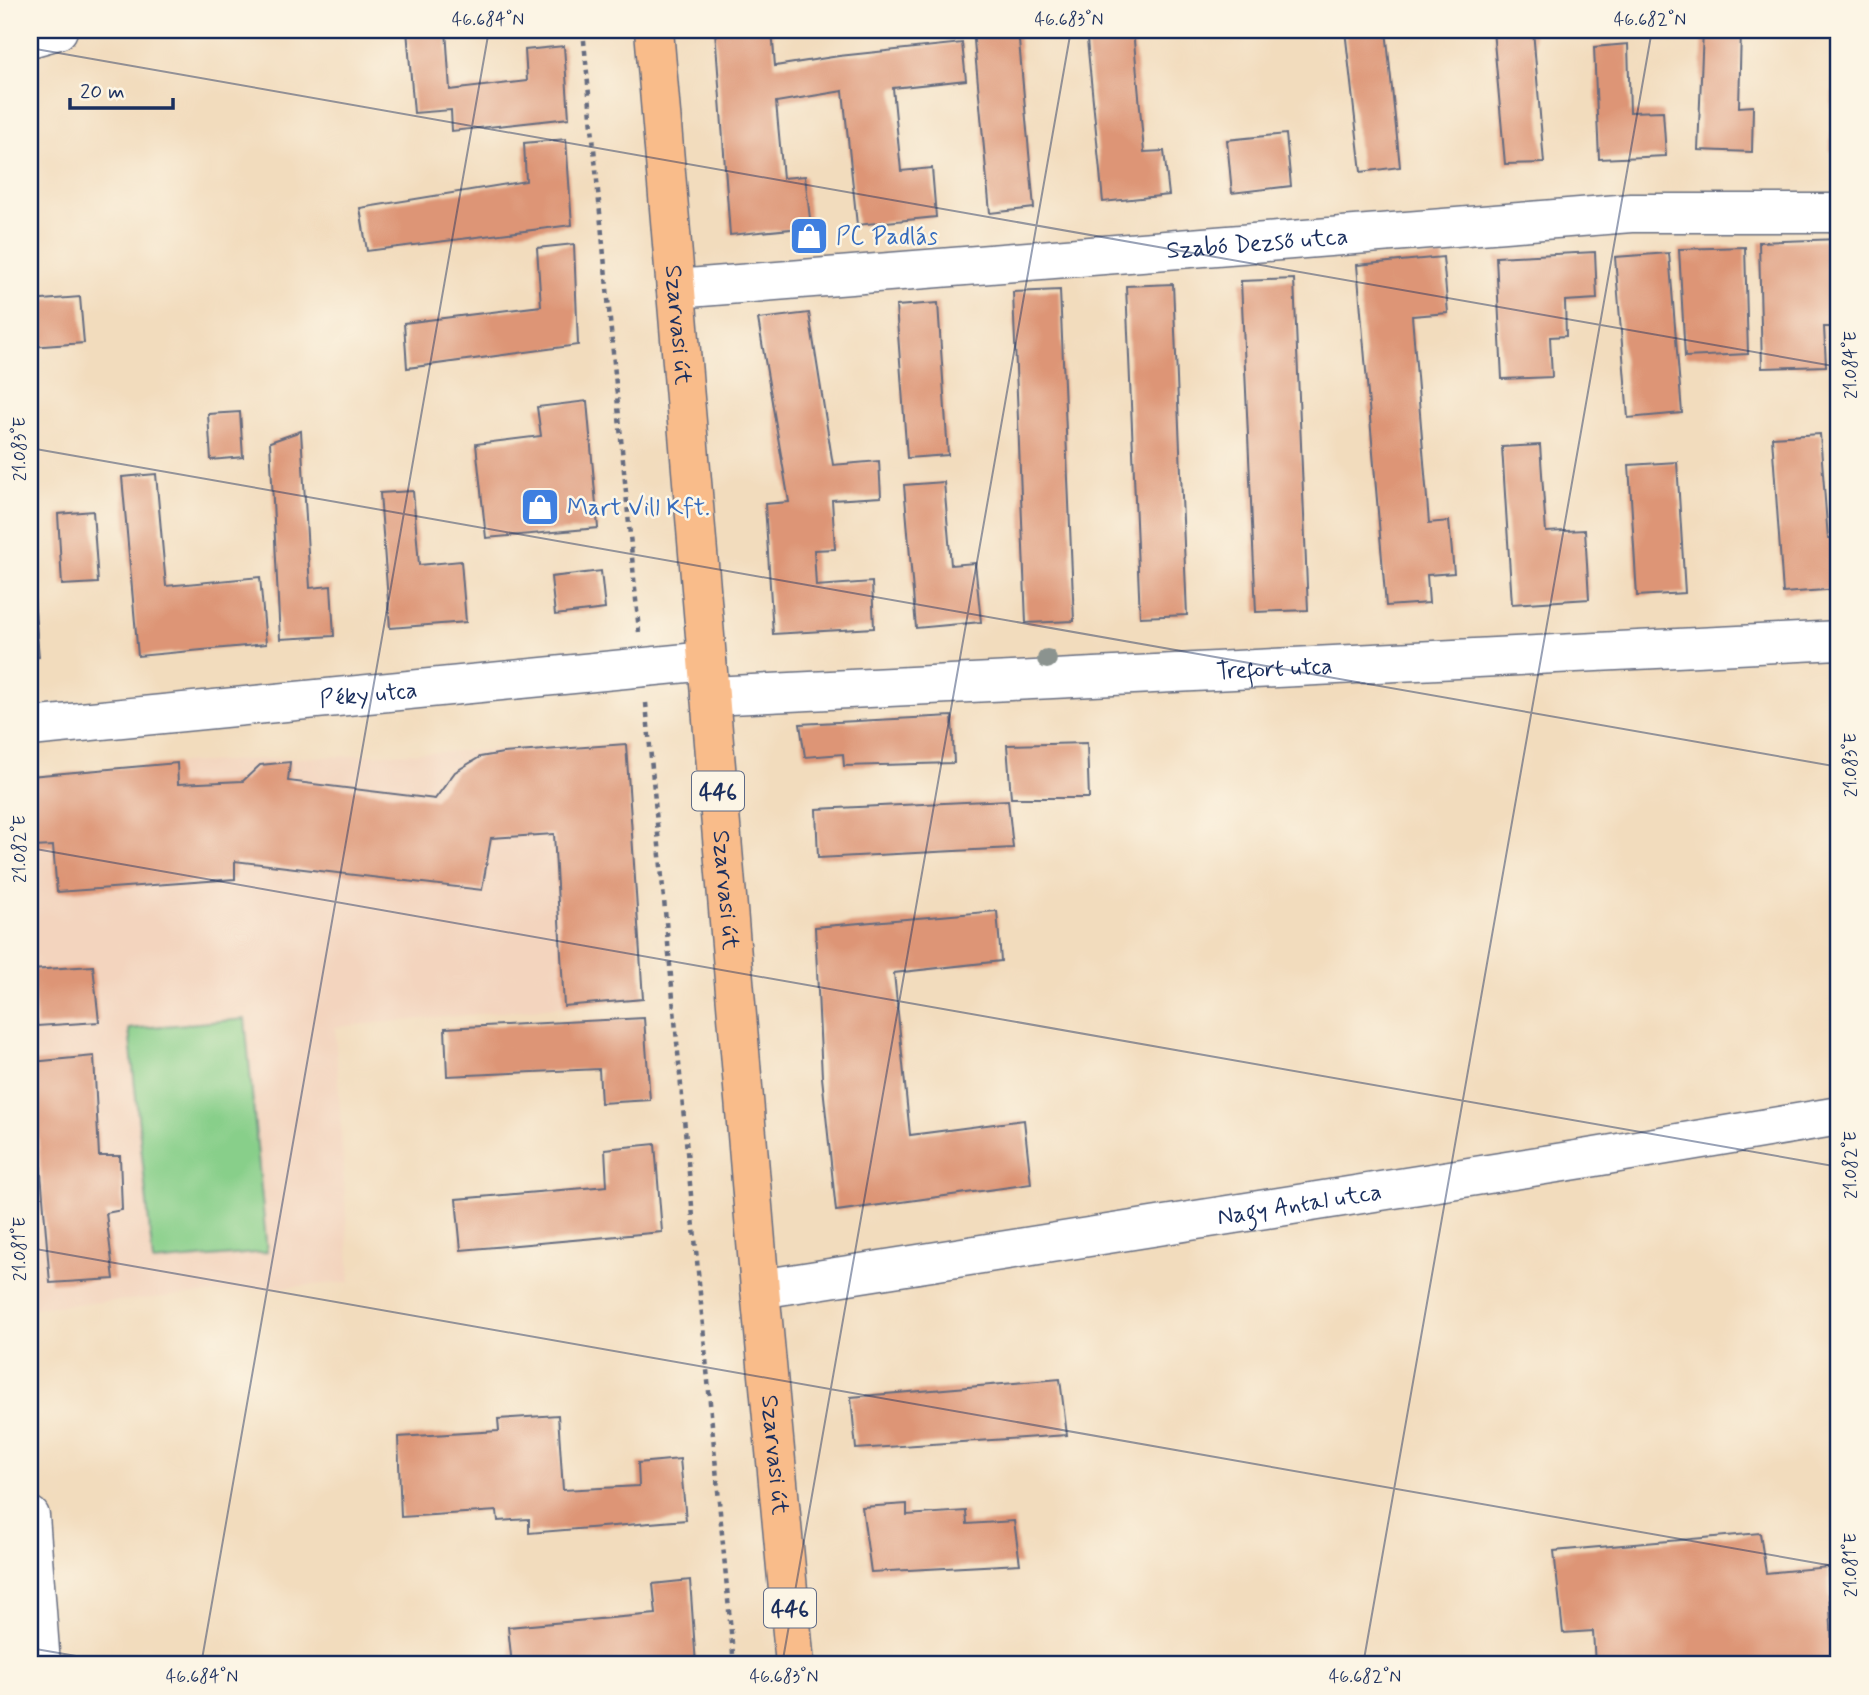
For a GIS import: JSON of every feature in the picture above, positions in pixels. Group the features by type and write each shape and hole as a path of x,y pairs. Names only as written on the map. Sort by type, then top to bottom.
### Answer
{"main road":[{"name":"Szarvasi út","path":"654,30 760,1289 795,1665"}],"street":[{"path":"30,38 58,30"},
{"name":"Szabó Dezső utca","path":"676,289 1631,213 1839,213"},
{"name":"Trefort utca","path":"709,679 1839,640"},
{"name":"Péky utca","path":"30,727 643,668 709,679"},
{"name":"Nagy Antal utca","path":"760,1289 1568,1162 1839,1115"},
{"path":"30,1516 41,1665"}],"path":[{"path":"583,30 734,1665"}],"shaded area":[{"path":"626,744 643,999 335,1027 350,1282 30,1308 30,776 177,763"}],"green space":[{"path":"245,1019 267,1252 153,1262 129,1029"}],"building":[{"path":"407,30 446,30 450,90 527,81 525,50 564,46 569,118 452,131 451,110 414,113"},
{"path":"715,30 772,30 775,66 839,56 962,43 966,80 893,88 901,171 932,168 936,217 857,225 843,91 776,102 783,178 805,176 811,227 730,235"},
{"path":"973,30 1018,30 1034,208 990,213"},
{"path":"1086,30 1133,30 1144,152 1164,151 1169,195 1103,202"},
{"path":"1345,30 1386,30 1400,167 1361,172"},
{"path":"1493,30 1533,30 1544,163 1505,164"},
{"path":"1703,30 1741,30 1739,107 1753,106 1752,152 1698,150"},
{"path":"1834,30 1839,30 1839,152 1830,152"},
{"path":"1628,44 1630,112 1663,111 1666,156 1599,159 1594,47"},
{"path":"1286,134 1291,186 1232,193 1227,140"},
{"path":"566,139 572,225 367,251 360,208 526,181 524,143"},
{"path":"1839,239 1839,327 1824,327 1826,366 1762,368 1759,242"},
{"path":"574,244 578,345 407,368 404,323 541,306 537,248"},
{"path":"1745,247 1748,354 1685,357 1679,249"},
{"path":"1595,252 1597,299 1565,301 1566,336 1550,337 1552,377 1502,379 1496,257"},
{"path":"1669,253 1682,413 1628,418 1615,257"},
{"path":"1443,257 1448,313 1412,316 1429,523 1449,521 1454,573 1427,575 1429,603 1386,606 1357,265"},
{"path":"1294,279 1308,610 1256,612 1241,281"},
{"path":"1173,284 1187,615 1140,617 1126,286"},
{"path":"1060,290 1074,621 1026,623 1013,292"},
{"path":"80,297 84,343 30,347 30,301"},
{"path":"938,303 948,455 907,458 896,306"},
{"path":"809,313 833,465 879,461 881,497 832,500 835,549 814,550 816,586 872,582 874,628 773,634 765,504 789,502 758,319"},
{"path":"587,401 598,528 486,538 476,444 541,436 537,407"},
{"path":"240,412 243,457 211,460 208,414"},
{"path":"301,431 310,588 331,586 334,636 280,639 270,442"},
{"path":"1820,434 1828,539 1839,538 1839,589 1783,593 1772,437"},
{"path":"1540,445 1546,532 1585,530 1589,599 1512,604 1502,447"},
{"path":"1677,462 1685,593 1637,596 1629,465"},
{"path":"156,474 166,586 260,577 266,644 138,656 122,477"},
{"path":"944,482 951,565 975,563 981,622 916,628 904,485"},
{"path":"413,491 419,565 461,561 466,622 390,628 380,493"},
{"path":"93,511 98,583 62,585 58,514"},
{"path":"601,571 605,609 555,615 551,577"},
{"path":"30,575 39,657 30,658"},
{"path":"952,716 954,763 844,766 843,754 805,757 800,724"},
{"path":"1087,743 1089,798 1011,798 1007,745"},
{"path":"626,744 643,999 564,1006 554,834 491,838 482,890 235,861 235,879 57,892 53,846 33,847 30,776 177,763 178,784 243,781 260,765 290,762 288,781 435,799 455,772 480,757"},
{"path":"1008,800 1013,848 818,858 816,809"},
{"path":"997,911 1001,961 894,973 910,1135 1024,1120 1031,1184 836,1211 822,1077 815,927"},
{"path":"93,966 99,1022 37,1026 31,970"},
{"path":"644,1018 650,1100 601,1103 599,1069 447,1076 445,1028"},
{"path":"94,1056 99,1156 120,1156 122,1210 106,1213 114,1279 50,1283 32,1062"},
{"path":"655,1144 662,1232 461,1250 456,1199 607,1186 605,1149"},
{"path":"1060,1379 1067,1435 856,1449 851,1397"},
{"path":"558,1415 563,1490 639,1486 638,1463 680,1459 686,1520 529,1533 529,1519 498,1521 497,1511 401,1517 398,1437 499,1431 498,1419"},
{"path":"907,1504 907,1515 966,1511 967,1524 1014,1521 1020,1564 871,1572 862,1507"},
{"path":"1760,1533 1766,1573 1828,1567 1833,1665 1595,1665 1593,1631 1563,1633 1554,1551"},
{"path":"690,1580 696,1665 512,1665 508,1627 656,1614 653,1584"}],"place":[{"name":"PC Padlás","path":"809,236"},
{"name":"Mart Vill Kft.","path":"540,507"}]}
